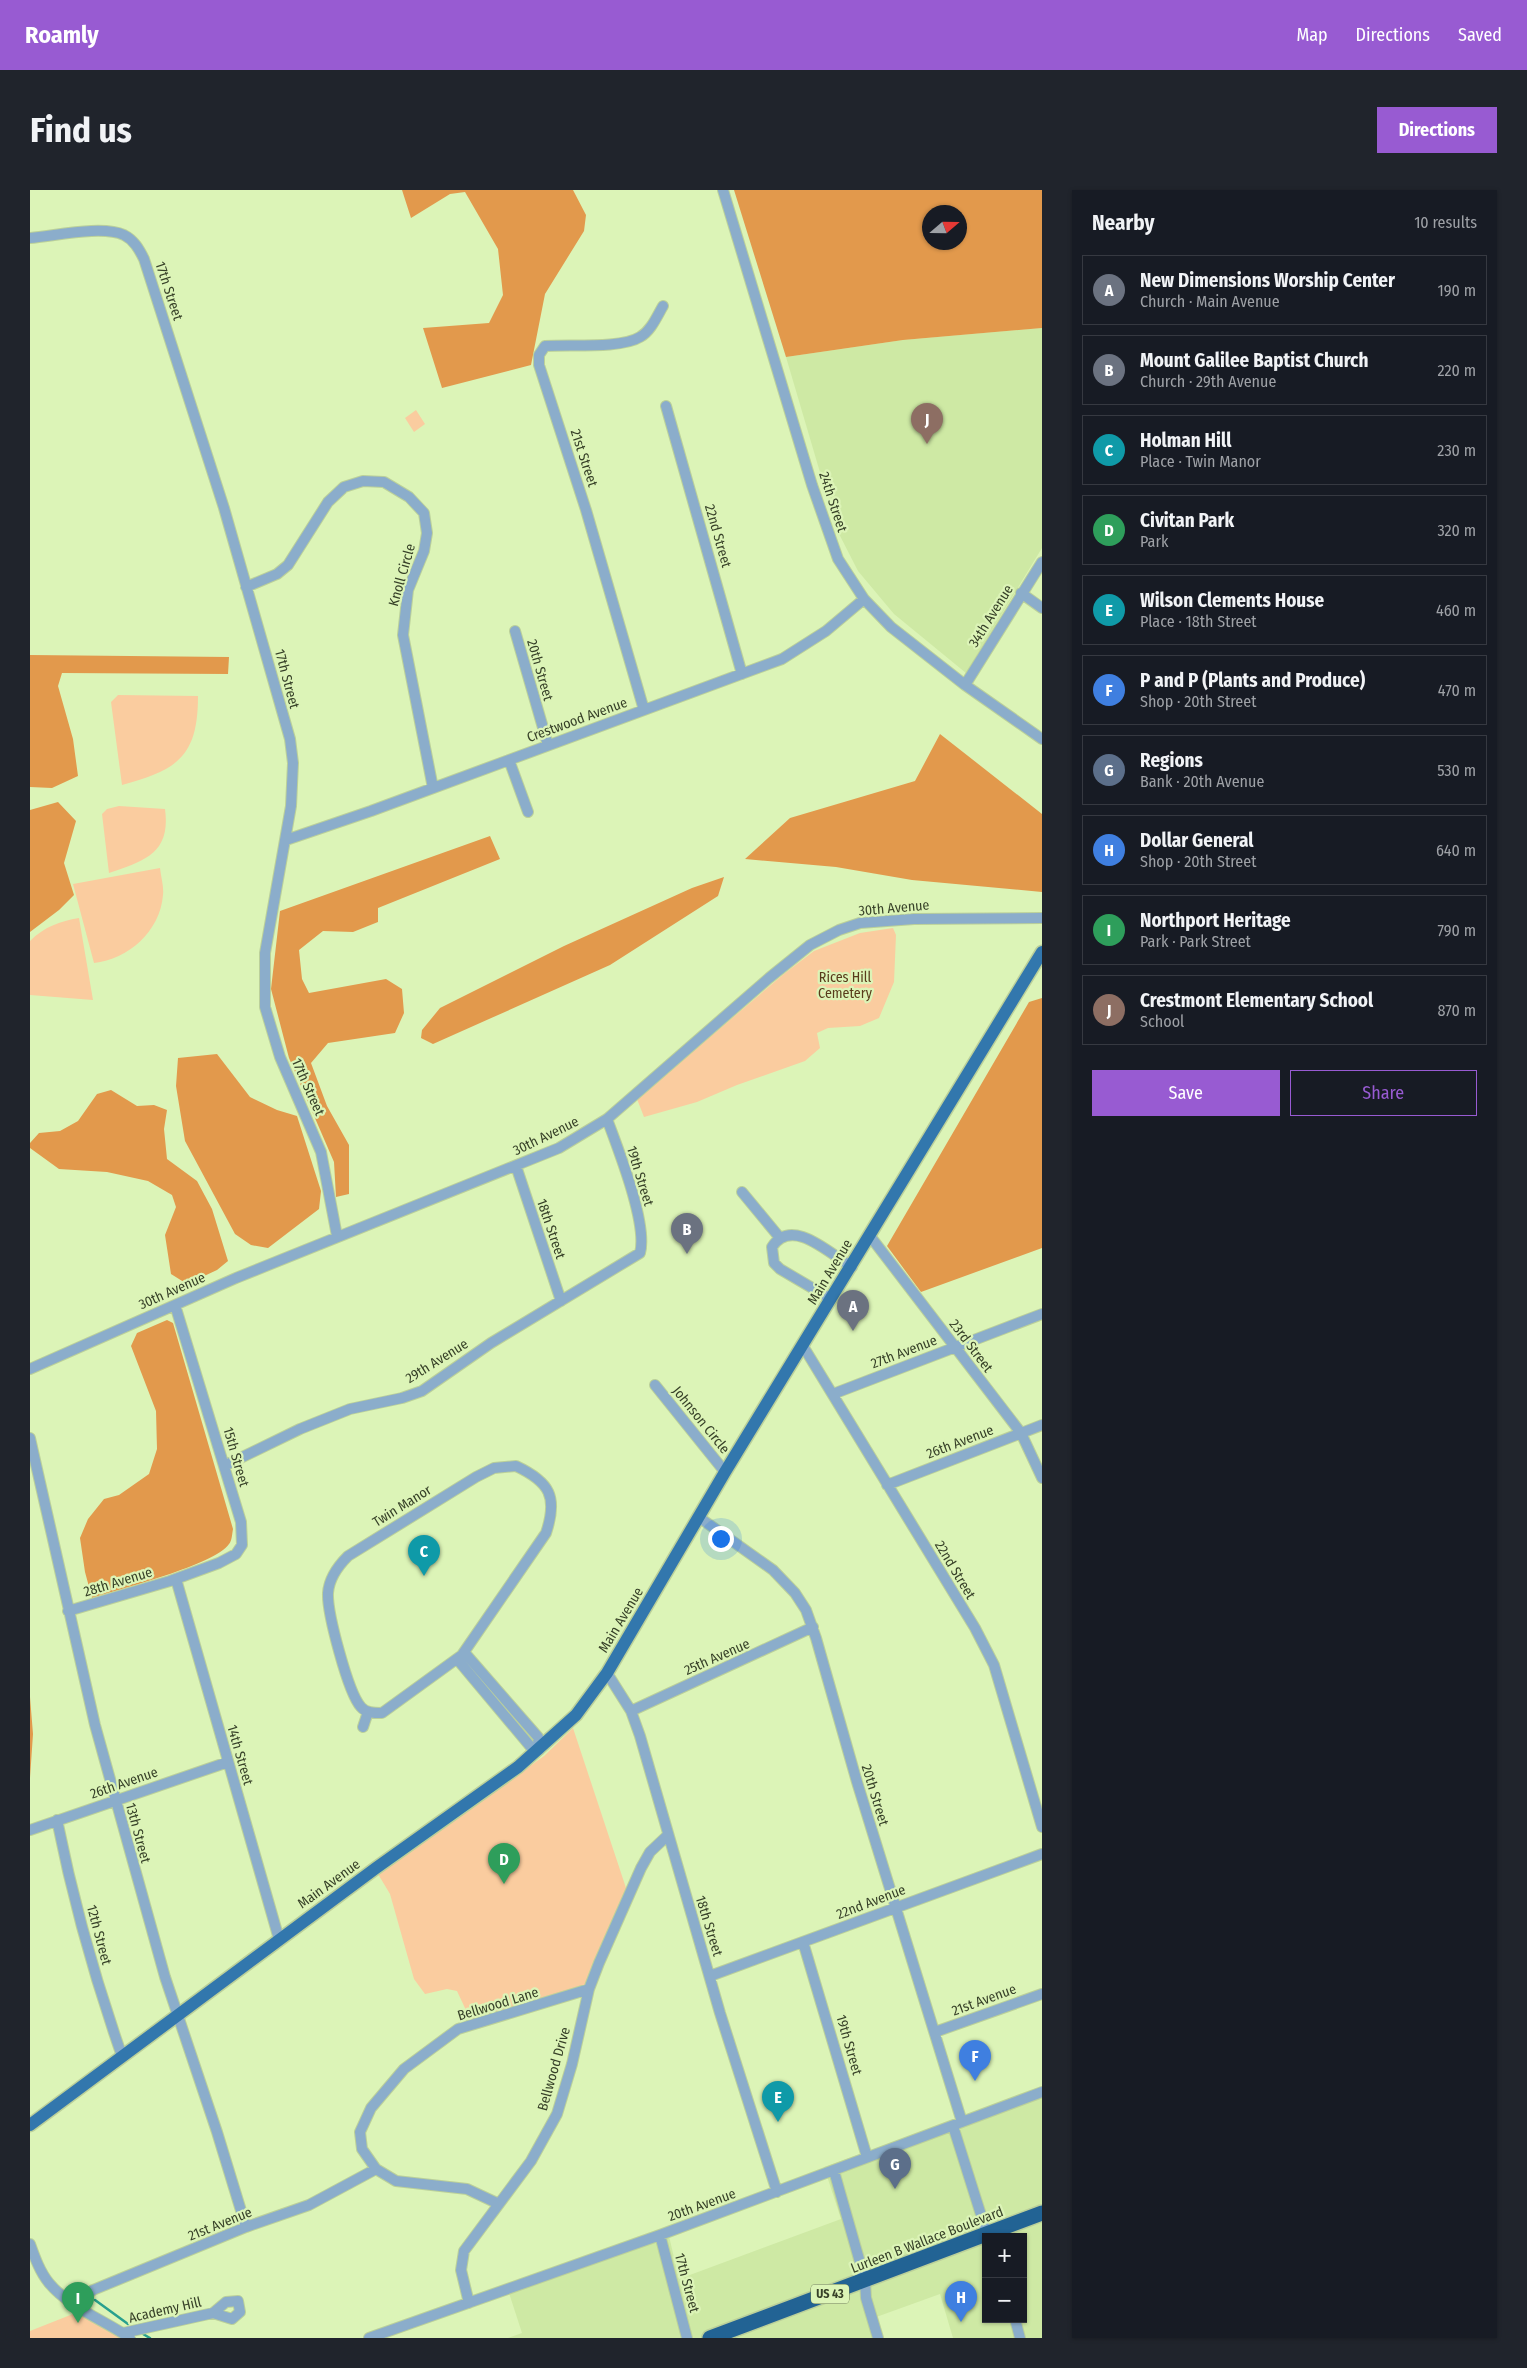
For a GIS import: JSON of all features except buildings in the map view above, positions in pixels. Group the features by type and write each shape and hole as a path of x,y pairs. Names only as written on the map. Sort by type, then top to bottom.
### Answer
{"highway":[{"name":"Lurleen B Wallace Boulevard","path":"993,2233 1042,2213"},
{"name":"Lurleen B Wallace Boulevard","path":"710,2338 982,2237"}],"main road":[{"name":"Main Avenue","path":"30,2125 279,1939 539,1750 576,1715 607,1673 700,1518 725,1472 852,1267 1042,952"}],"street":[{"name":"24th Street","path":"723,190 828,532 838,559 864,599 892,627 965,684 1042,739"},
{"name":"17th Street","path":"30,238 115,232 134,242 140,250 224,508 292,750 291,806 265,953 264,1007 280,1057 321,1152 337,1236"},
{"name":"21st Street","path":"644,710 586,510 539,365 539,355 545,346 578,346 631,341 647,331 663,306"},
{"name":"22nd Street","path":"666,406 742,674"},
{"name":"Knoll Circle","path":"246,586 277,574 288,565 328,502 344,487 363,480 384,482 409,497 424,513 427,533 424,551 408,590 403,635 433,788"},
{"name":"34th Avenue","path":"965,684 1042,562"},
{"path":"1021,593 1042,608"},
{"name":"Crestwood Avenue","path":"286,840 433,788 782,659 808,643 864,599"},
{"name":"20th Street","path":"515,631 548,745"},
{"path":"509,760 528,812"},
{"name":"30th Avenue","path":"30,1369 337,1236 559,1148 607,1119 769,978 810,945 839,930 860,923 914,919 1042,918"},
{"name":"19th Street","path":"607,1119 624,1168 639,1221 643,1243"},
{"name":"18th Street","path":"516,1166 561,1301"},
{"path":"742,1192 780,1238"},
{"path":"831,1299 794,1278 774,1263 772,1247 780,1238 793,1234 804,1236 852,1267"},
{"name":"23rd Street","path":"870,1236 1021,1433 1042,1478"},
{"name":"29th Avenue","path":"224,1466 300,1429 350,1408 402,1398 422,1390 491,1343 632,1260 640,1253 643,1243"},
{"name":"15th Street","path":"175,1305 241,1522 242,1544 236,1554 219,1563 176,1579"},
{"name":"27th Avenue","path":"833,1394 1042,1314"},
{"name":"22nd Street","path":"803,1346 975,1628 994,1665 1042,1827"},
{"name":"Johnson Circle","path":"655,1385 725,1472"},
{"name":"26th Avenue","path":"887,1485 1042,1426"},
{"name":"13th Street","path":"30,1438 81,1673 116,1801 178,2014 218,2132 246,2227"},
{"name":"Twin Manor","path":"516,1466 536,1475 548,1492 553,1513 546,1533 460,1656 382,1713 368,1712 361,1707 351,1687 329,1612 328,1591 335,1570 348,1556 476,1477 494,1468 516,1466"},
{"name":"20th Street","path":"700,1518 773,1570 795,1593 813,1627 895,1907 935,2032 987,2233"},
{"name":"28th Avenue","path":"68,1611 176,1579"},
{"name":"14th Street","path":"176,1579 279,1939"},
{"name":"25th Avenue","path":"631,1711 813,1627"},
{"path":"460,1656 538,1738 539,1750"},
{"name":"18th Street","path":"607,1673 631,1711 777,2192"},
{"path":"363,1727 368,1712"},
{"name":"26th Avenue","path":"30,1830 228,1762"},
{"name":"12th Street","path":"57,1820 67,1870 94,1971 122,2056"},
{"name":"Bellwood Drive","path":"469,2303 461,2270 461,2260 464,2251 531,2161 557,2114 572,2064 590,1989 619,1914 650,1852 668,1835"},
{"name":"22nd Avenue","path":"710,1976 1042,1854"},
{"name":"19th Street","path":"803,1942 868,2157"},
{"name":"Bellwood Lane","path":"500,2204 467,2189 396,2181 376,2169 362,2149 360,2132 371,2108 404,2069 458,2029 590,1989"},
{"name":"21st Avenue","path":"935,2032 1042,1994"},
{"name":"20th Avenue","path":"369,2338 660,2235 1042,2092"},
{"name":"21st Avenue","path":"76,2306 80,2300 93,2290 246,2227 309,2205 376,2169"},
{"path":"834,2171 865,2280 866,2298 878,2338"},
{"name":"17th Street","path":"660,2235 687,2338"},
{"path":"30,2244 49,2283 76,2306 127,2336"},
{"name":"Academy Hill","path":"127,2336 213,2313"},
{"path":"1016,2323 1020,2338"}],"shaded area":[{"path":"402,190 573,190 586,215 584,231 545,294 531,365 442,388 423,328 489,323 503,295 498,249 465,192 450,194 411,218"},
{"path":"734,190 1042,190 1042,328 903,340 786,357"},
{"path":"1042,328 1042,548 966,673 894,614 858,571 837,530 786,357 903,340"},
{"path":"30,655 229,657 228,674 62,673 58,686 73,739 78,776 52,788 30,787"},
{"path":"940,734 1042,814 1042,892 912,880 836,867 745,859 790,818 915,781"},
{"path":"58,802 76,821 64,863 74,895 59,910 30,932 30,810"},
{"path":"490,836 500,859 378,908 378,922 353,932 323,931 299,950 302,979 309,993 386,979 402,989 404,1013 395,1033 328,1043 311,1063 327,1106 349,1145 349,1194 336,1197 334,1162 289,1058 271,989 280,911"},
{"path":"724,877 718,896 610,965 433,1044 421,1038 422,1030 440,1008 564,946 692,888"},
{"path":"1042,998 1042,1248 921,1292 887,1246 1029,1002"},
{"path":"217,1054 250,1097 277,1110 297,1116 321,1191 319,1209 268,1248 251,1245 235,1234 185,1141 176,1086 178,1058"},
{"path":"111,1090 137,1106 154,1105 167,1110 164,1129 167,1159 197,1181 212,1209 228,1261 217,1270 187,1284 171,1274 165,1235 176,1207 172,1195 148,1181 107,1172 59,1169 30,1148 30,1143 39,1133 60,1131 78,1121 97,1094"},
{"path":"167,1320 173,1323 233,1529 231,1539 229,1544 220,1552 187,1568 92,1598 85,1572 80,1538 88,1519 104,1499 119,1495 149,1474 157,1449 156,1411 131,1346 137,1333"},
{"path":"30,1697 33,1734 30,1778"},
{"path":"1042,2088 1042,2338 953,2338 940,2294 868,2320 872,2338 508,2338 522,2333 509,2293 669,2236 679,2279 841,2219 824,2167"}],"green space":[{"path":"416,410 425,424 414,432 405,418"},
{"path":"118,695 198,696 194,734 181,758 157,773 122,785 111,702"},
{"path":"119,806 165,809 166,824 164,836 153,853 134,864 109,873 102,814 107,809"},
{"path":"160,868 163,885 161,908 149,932 119,956 94,963 73,884"},
{"path":"79,918 93,1000 30,995 30,941 53,925"},
{"name":"Rices Hill Cemetery","path":"893,928 896,935 894,982 879,1018 860,1026 828,1028 817,1033 820,1048 805,1061 737,1085 697,1102 644,1117 637,1099 785,973 814,951 860,933"},
{"path":"573,1728 628,1894 588,1986 472,2023 457,1991 447,1989 425,1994 414,1979 390,1894 378,1874 544,1756"},
{"path":"83,2310 130,2338 30,2338 30,2331"}],"waterway":[{"path":"95,2300 128,2324"},
{"path":"143,2334 150,2338"}],"place":[{"name":"Crestmont Elementary School","path":"927,444"},
{"name":"Mount Galilee Baptist Church","path":"687,1254"},
{"name":"New Dimensions Worship Center","path":"853,1331"},
{"name":"Holman Hill","path":"424,1576"},
{"name":"Civitan Park","path":"504,1884"},
{"name":"P and P (Plants and Produce)","path":"975,2081"},
{"name":"Wilson Clements House","path":"778,2122"},
{"name":"Regions","path":"895,2189"},
{"name":"Dollar General","path":"961,2322"},
{"name":"Northport Heritage","path":"78,2323"}]}
